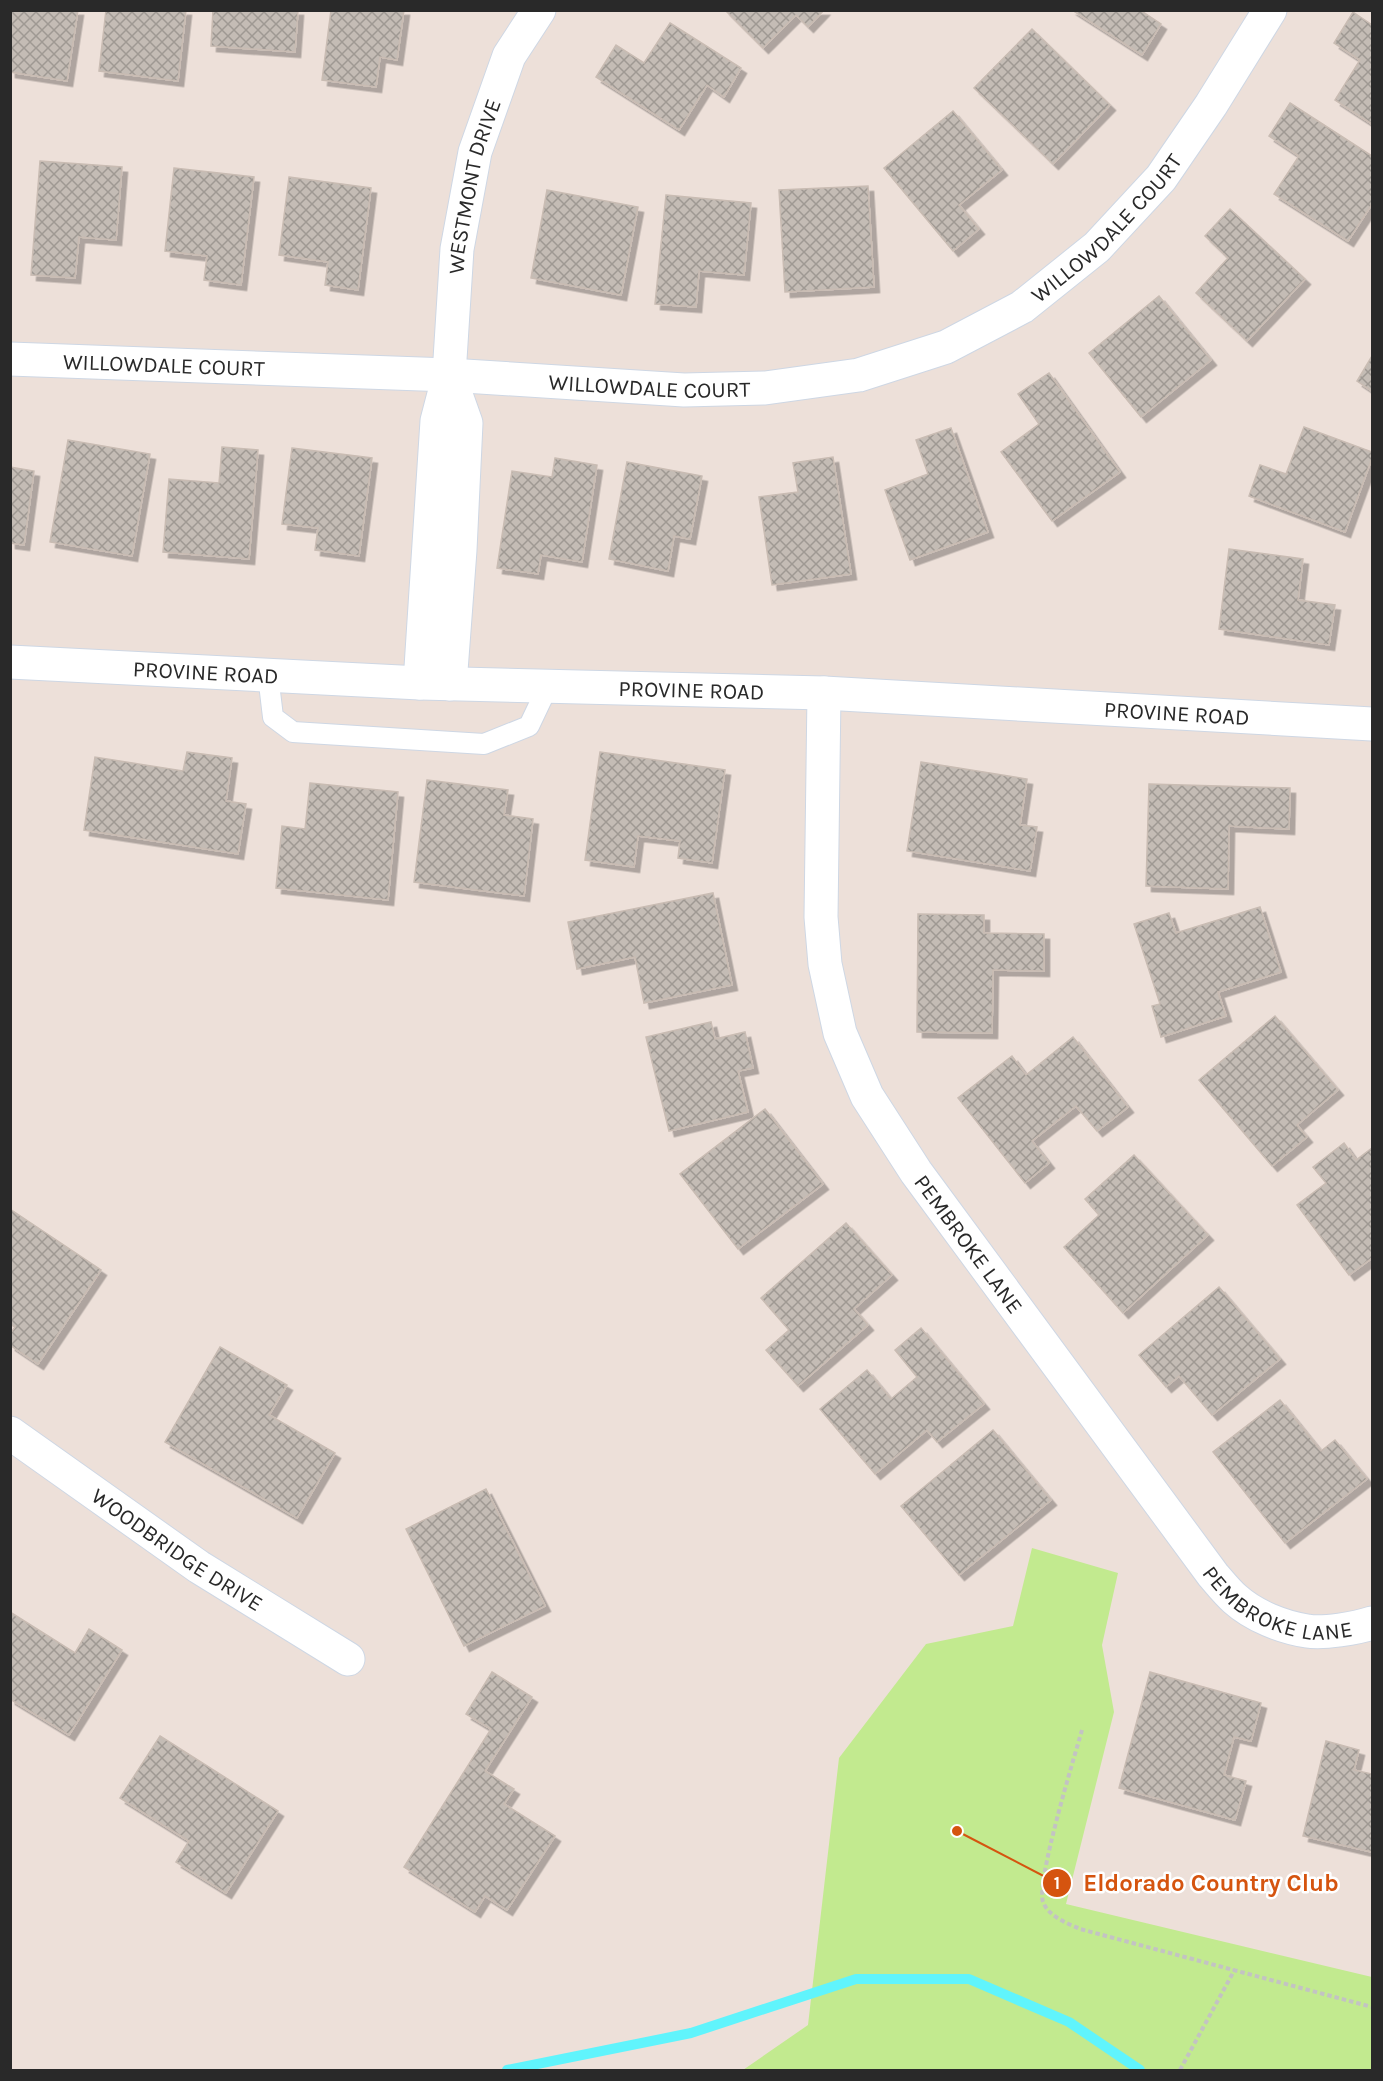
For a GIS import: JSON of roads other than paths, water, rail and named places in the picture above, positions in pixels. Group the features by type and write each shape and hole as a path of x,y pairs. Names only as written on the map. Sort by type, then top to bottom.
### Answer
{"street":[{"name":"WESTMONT DRIVE","path":"435,684 437,421 448,375 457,249 475,152 509,56 539,10"},
{"name":"WILLOWDALE COURT","path":"10,359 448,375 684,390 765,388 859,375 946,347 1022,307 1097,247 1161,178 1197,126 1270,10"},
{"name":"PROVINE ROAD","path":"10,662 435,684 824,693 1372,724"},
{"name":"PEMBROKE LANE","path":"824,693 821,916 825,964 840,1033 867,1096 916,1172 1213,1575 1235,1599 1257,1615 1309,1632 1359,1627 1372,1623"},
{"name":"WOODBRIDGE DRIVE","path":"10,1433 199,1567 348,1659"}],"lane":[{"path":"268,675 273,717 293,732 484,744 529,726 548,686"}],"waterway":[{"path":"507,2070 691,2033 856,1979 969,1979 1069,2022 1140,2070"}],"place":[{"name":"Eldorado Country Club","path":"957,1831"}]}
